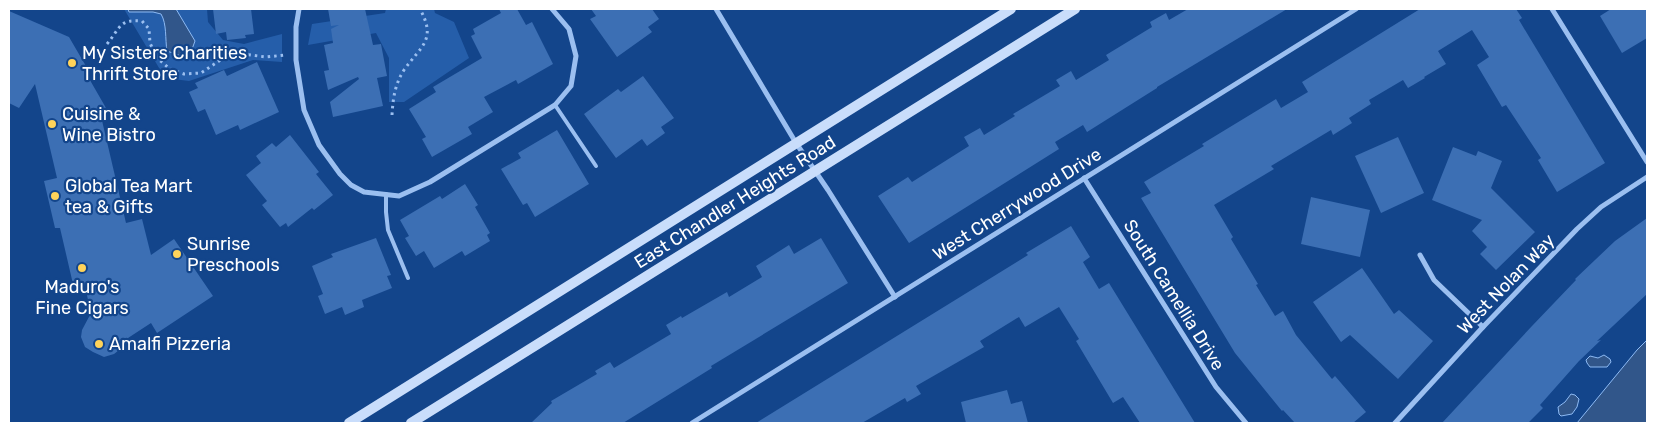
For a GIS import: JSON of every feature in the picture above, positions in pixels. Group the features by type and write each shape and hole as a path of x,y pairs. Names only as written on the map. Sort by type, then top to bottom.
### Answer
{"main road":[{"name":"East Chandler Heights Road","path":"350,423 1011,9"},
{"name":"East Chandler Heights Road","path":"412,423 1075,9"}],"street":[{"path":"299,9 296,54 304,110 319,145 340,174 351,185 364,192 399,196 430,182 555,105 571,86 576,56 569,29 552,9"},
{"path":"716,9 796,143 816,171 895,297"},
{"name":"West Cherrywood Drive","path":"692,423 1356,9"},
{"path":"1552,9 1647,162"},
{"name":"West Nolan Way","path":"1395,423 1577,229 1601,207 1647,177"},
{"name":"South Camellia Drive","path":"1084,178 1216,387 1246,423"},
{"path":"1420,255 1434,280 1484,327"}],"lane":[{"path":"555,105 596,166"},
{"path":"386,194 388,230 408,278"}],"path":[{"path":"392,114 393,95 398,82 404,70 426,43 428,32 426,19 420,9"},
{"path":"107,44 122,24 128,20 142,22 149,29 150,43 156,58 170,69 184,74 202,73 218,61 235,53 266,56 296,54"}],"shaded area":[{"path":"124,9 207,9 208,22 223,40 244,44 282,34 282,62 253,60 189,81 165,78"},
{"path":"128,9 176,9 195,41 191,52 181,56 167,51 165,27 161,14 129,12"},
{"path":"386,9 434,9 435,13 454,22 469,58 404,102 389,102 389,58 376,33 308,45 312,24 385,13"},
{"path":"1647,340 1647,423 1577,423 1637,350"},
{"path":"1604,355 1611,362 1607,367 1590,367 1587,363 1586,360 1590,356 1598,358"},
{"path":"1571,394 1579,399 1577,407 1572,414 1561,416 1558,407"}],"building":[{"path":"213,9 251,9 254,34 245,35 246,38 227,40 226,32 216,34"},
{"path":"328,9 365,9 373,45 381,44 387,76 377,78 383,106 333,117 330,102 359,79 358,77 328,90 324,71 329,70 324,45 333,43 331,29 339,25 331,26"},
{"path":"499,9 517,9 526,25 532,22 553,64 518,84 516,80 484,97 493,112 468,127 472,134 432,157 422,139 426,137 409,109 436,92 433,87 482,58 471,36 475,34 473,29 501,13"},
{"path":"591,9 652,9 659,19 648,27 652,32 617,57 590,19 596,16"},
{"path":"1188,9 1287,9 1157,87 1087,132 1083,125 1055,142 1059,149 909,243 878,196 908,177 912,182 969,146 964,137 980,128 984,135 1015,116 1013,114 1060,86 1056,80 1071,71 1076,80 1109,60 1106,55 1152,27 1150,22 1166,13 1169,20"},
{"path":"1420,9 1516,9 1522,18 1519,20 1605,163 1557,192 1538,160 1541,158 1506,105 1502,107 1477,65 1489,57 1472,30 1438,51 1446,64 1408,88 1403,80 1369,100 1371,104 1349,118 1352,123 1333,135 1331,130 1271,166 1274,169 1214,205 1233,237 1231,239 1258,284 1256,285 1275,316 1283,311 1296,335 1332,379 1335,376 1366,412 1353,423 1295,423 1282,411 1235,353 1141,198 1151,193 1144,182 1276,99 1281,108 1308,92 1302,82"},
{"path":"1611,9 1647,9 1647,38 1622,53 1600,16"},
{"path":"9,11 69,37 90,73 87,75 106,108 100,112 126,223 142,219 151,255 174,239 213,296 157,333 151,323 128,338 123,347 114,354 104,357 85,347 81,337 82,330 91,313 84,282 73,284 60,228 55,228 44,181 57,178 35,84 19,108 9,103"},
{"path":"257,62 279,112 240,130 238,125 216,135 205,109 198,112 189,92 198,88 195,83 224,70 227,76"},
{"path":"643,76 674,118 661,127 665,133 647,146 642,139 616,158 584,114 618,89 621,92"},
{"path":"557,130 589,184 535,217 527,203 523,205 501,169 521,158 518,153"},
{"path":"290,135 319,172 316,174 333,195 314,210 312,208 288,227 286,223 280,227 262,205 267,201 246,175 261,163 256,156 272,143 276,147"},
{"path":"1398,137 1424,193 1381,213 1355,156"},
{"path":"1453,147 1476,156 1478,151 1502,161 1491,188 1535,232 1496,270 1480,254 1487,247 1472,231 1482,220 1432,200"},
{"path":"465,184 478,205 475,207 490,233 487,235 490,241 465,256 462,251 434,268 424,251 416,256 405,238 409,236 400,220 440,196 442,199"},
{"path":"1311,197 1370,210 1360,257 1301,244"},
{"path":"1647,218 1647,294 1597,341 1601,340 1579,361 1540,405 1543,408 1528,423 1442,423 1575,279 1615,241"},
{"path":"1071,226 1090,257 1083,262 1099,289 1109,283 1195,423 1140,423 1123,397 1113,403 1076,341 1079,339 1059,307 1025,327 1019,317 980,341 984,347 916,386 921,394 907,402 905,398 862,423 756,423 1028,255 1026,253"},
{"path":"376,238 391,275 387,276 392,288 362,300 364,307 345,315 342,307 325,314 318,296 323,294 312,266 333,257 331,254"},
{"path":"821,238 848,283 711,366 712,368 623,423 531,423 552,403 551,401 597,374 595,371 610,362 614,368 671,334 666,325 727,292 729,297 762,277 756,266 789,245 794,254"},
{"path":"1362,268 1394,314 1399,310 1433,341 1398,379 1350,335 1341,342 1313,302"},
{"path":"1007,390 1011,404 1022,401 1028,423 966,423 961,402"}],"place":[{"name":"My Sisters Charities Thrift Store","path":"72,63"},
{"name":"Cuisine & Wine Bistro","path":"52,124"},
{"name":"Global Tea Mart tea & Gifts","path":"55,196"},
{"name":"Sunrise Preschools","path":"177,254"},
{"name":"Maduro's Fine Cigars","path":"82,268"},
{"name":"Amalfi Pizzeria","path":"99,344"}]}
